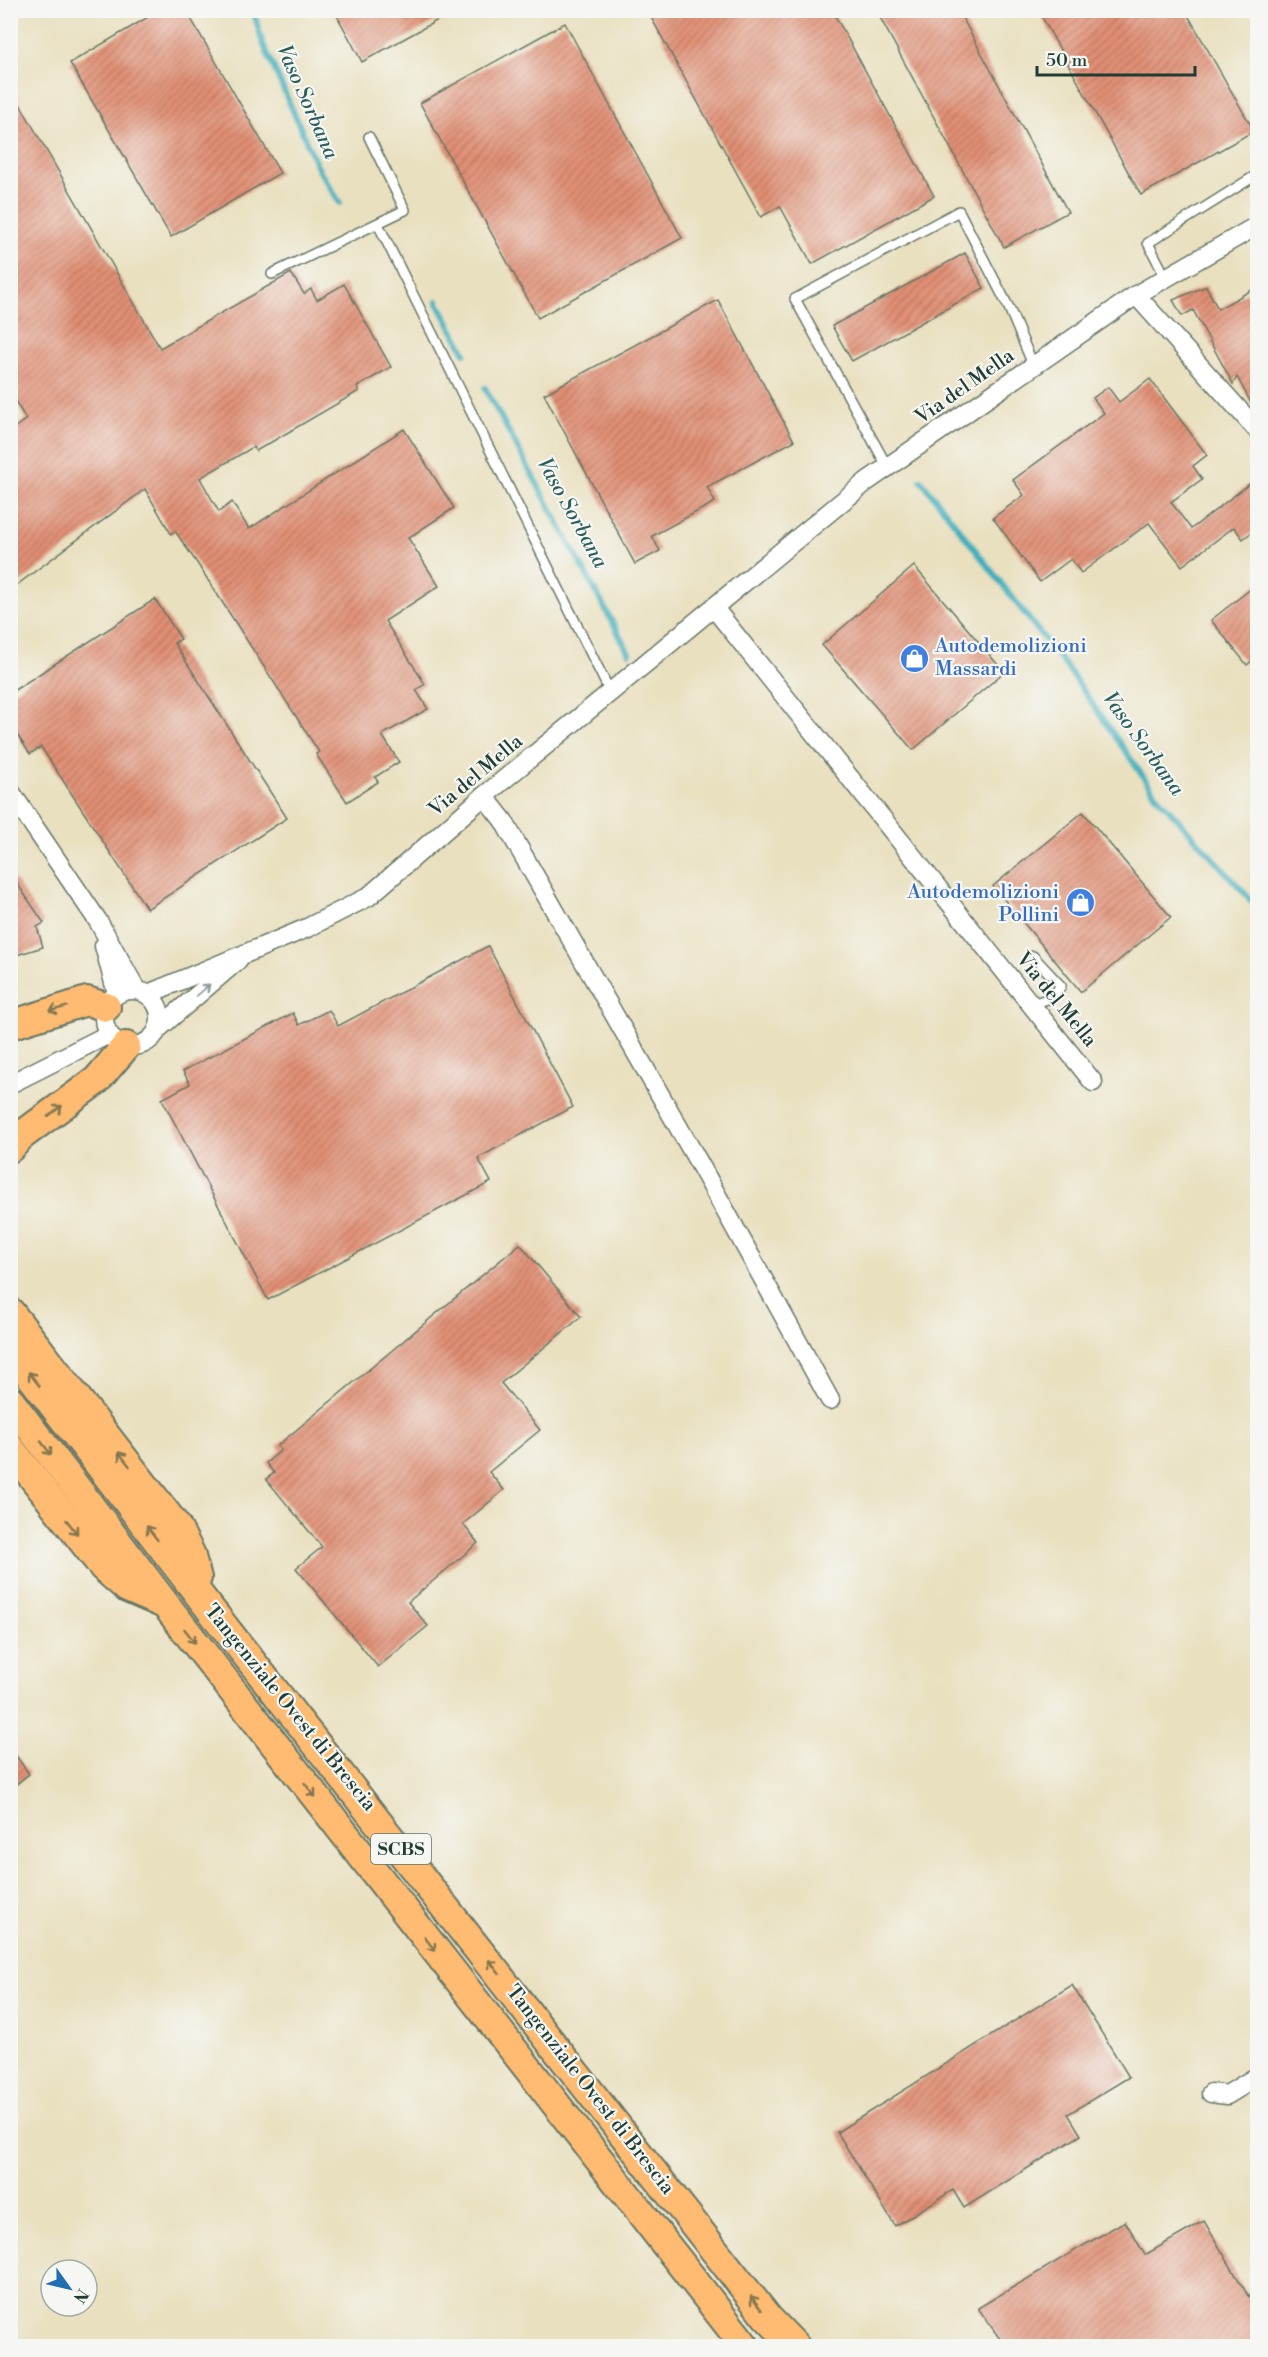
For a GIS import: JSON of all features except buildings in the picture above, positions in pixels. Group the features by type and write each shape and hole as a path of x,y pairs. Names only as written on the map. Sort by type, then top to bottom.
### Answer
{"main road":[{"path":"10,1025 87,1001 114,1020 97,1080 21,1136 10,1148"},
{"path":"10,1312 176,1526 190,1553 203,1600"},
{"name":"Tangenziale Ovest di Brescia","path":"10,1348 203,1600 333,1762 767,2317 795,2346"},
{"name":"Tangenziale Ovest di Brescia","path":"10,1401 165,1604 745,2346"},
{"path":"10,1448 103,1567 127,1588 165,1604"}],"street":[{"name":"Via del Mella","path":"250,950 159,1028 146,1043 114,1020 142,992 250,950 307,928 368,897 484,796 611,694 866,482 1136,295 1257,225"},
{"path":"1136,295 1257,431"},
{"name":"Via del Mella","path":"714,608 1094,1082"},
{"path":"10,791 98,921 142,992 159,1009 159,1028"},
{"path":"484,796 503,820 699,1163 830,1401"},
{"path":"10,1084 114,1020 98,921"},
{"path":"1210,2093 1227,2095 1257,2076"}],"lane":[{"path":"272,274 405,210 369,137"},
{"path":"1166,278 1148,243 1257,174"},
{"path":"888,468 795,299 959,211 1009,308 1034,367"},
{"path":"378,224 611,694"},
{"path":"1030,1004 1051,998 1060,986 1033,956"}],"waterway":[{"name":"Vaso Sorbana","path":"253,10 262,41 319,170 340,203"},
{"name":"Vaso Sorbana","path":"437,301 465,353"},
{"name":"Vaso Sorbana","path":"485,388 629,653"},
{"name":"Vaso Sorbana","path":"921,480 1071,673 1156,795 1258,908"}],"place":[{"name":"Autodemolizioni Massardi","path":"914,658"},
{"name":"Autodemolizioni Pollini","path":"1080,903"}]}
